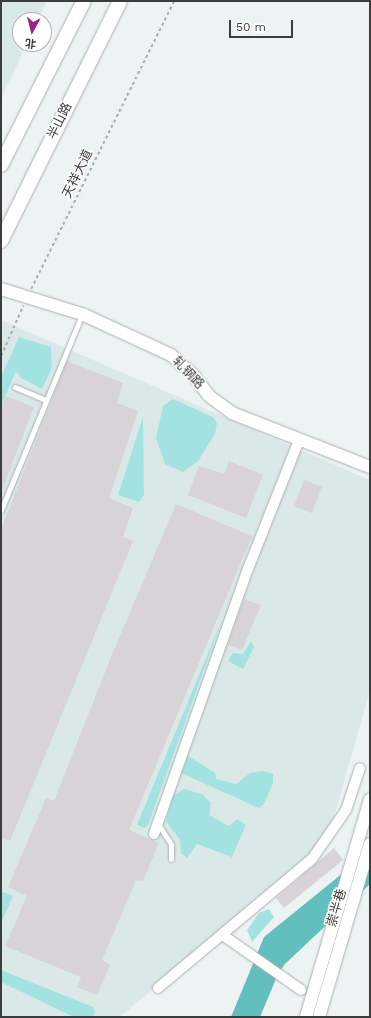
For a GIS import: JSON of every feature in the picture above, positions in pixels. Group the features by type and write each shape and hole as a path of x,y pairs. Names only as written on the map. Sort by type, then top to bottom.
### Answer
{"main road":[{"path":"1,165 84,1"},
{"name":"半山路","path":"1,241 120,1"}],"street":[{"name":"轧钢路","path":"1,289 82,314 171,355 194,376 208,396 232,413 370,467"},
{"path":"154,834 250,562 299,440"},
{"path":"158,988 224,936 324,846 346,810 360,768"},
{"name":"崇半巷","path":"306,1017 370,799"},
{"name":"崇半巷","path":"319,1017 370,844"},
{"path":"224,936 250,956 281,975 301,990"}],"lane":[{"path":"1,510 45,400 82,314"},
{"path":"15,387 45,400"},
{"path":"158,824 171,844 171,860"}],"path":[{"name":"天祥大道","path":"1,356 27,297 174,1"}],"shaded area":[{"path":"1,1 47,1 42,12 12,12 12,52 23,52 1,99"},
{"path":"1,320 370,480 370,690 333,821 306,859 120,1017 1,1017"},
{"path":"19,337 51,347 52,368 42,389 21,378 16,371 1,406 1,377"},
{"path":"173,399 213,417 217,423 215,434 198,461 183,472 165,464 156,438 163,406"},
{"path":"143,417 144,495 139,502 118,495"},
{"path":"223,617 148,825 145,828 137,825"},
{"path":"251,641 254,647 243,669 228,661 233,653 243,654"},
{"path":"188,756 215,773 216,779 236,784 250,773 264,771 273,774 273,783 264,804 259,808 181,773"},
{"path":"183,789 202,794 211,803 209,815 229,826 237,819 246,825 232,857 197,844 187,858 181,853 180,840 166,821 173,796"},
{"path":"370,851 370,884 285,964 278,974 260,1017 231,1017 264,937"},
{"path":"3,892 13,896 1,923 1,894"},
{"path":"269,909 274,917 252,942 247,930 259,913"},
{"path":"1,970 93,1007 95,1013 93,1017 74,1017 1,982"}],"building":[{"path":"67,361 123,383 117,403 138,411 109,498 133,508 123,537 133,541 10,841 1,837 1,530"},
{"path":"6,396 34,407 2,490 1,408"},
{"path":"229,461 263,475 246,518 188,495 199,466 224,474"},
{"path":"304,480 322,487 312,513 294,506"},
{"path":"176,504 252,536 129,830 159,843 143,881 136,880 102,960 110,965 97,995 77,987 81,977 5,946 27,896 8,887 46,798 54,801 111,657"},
{"path":"244,599 261,605 242,650 228,645"},
{"path":"334,848 343,860 284,908 276,898"}]}
